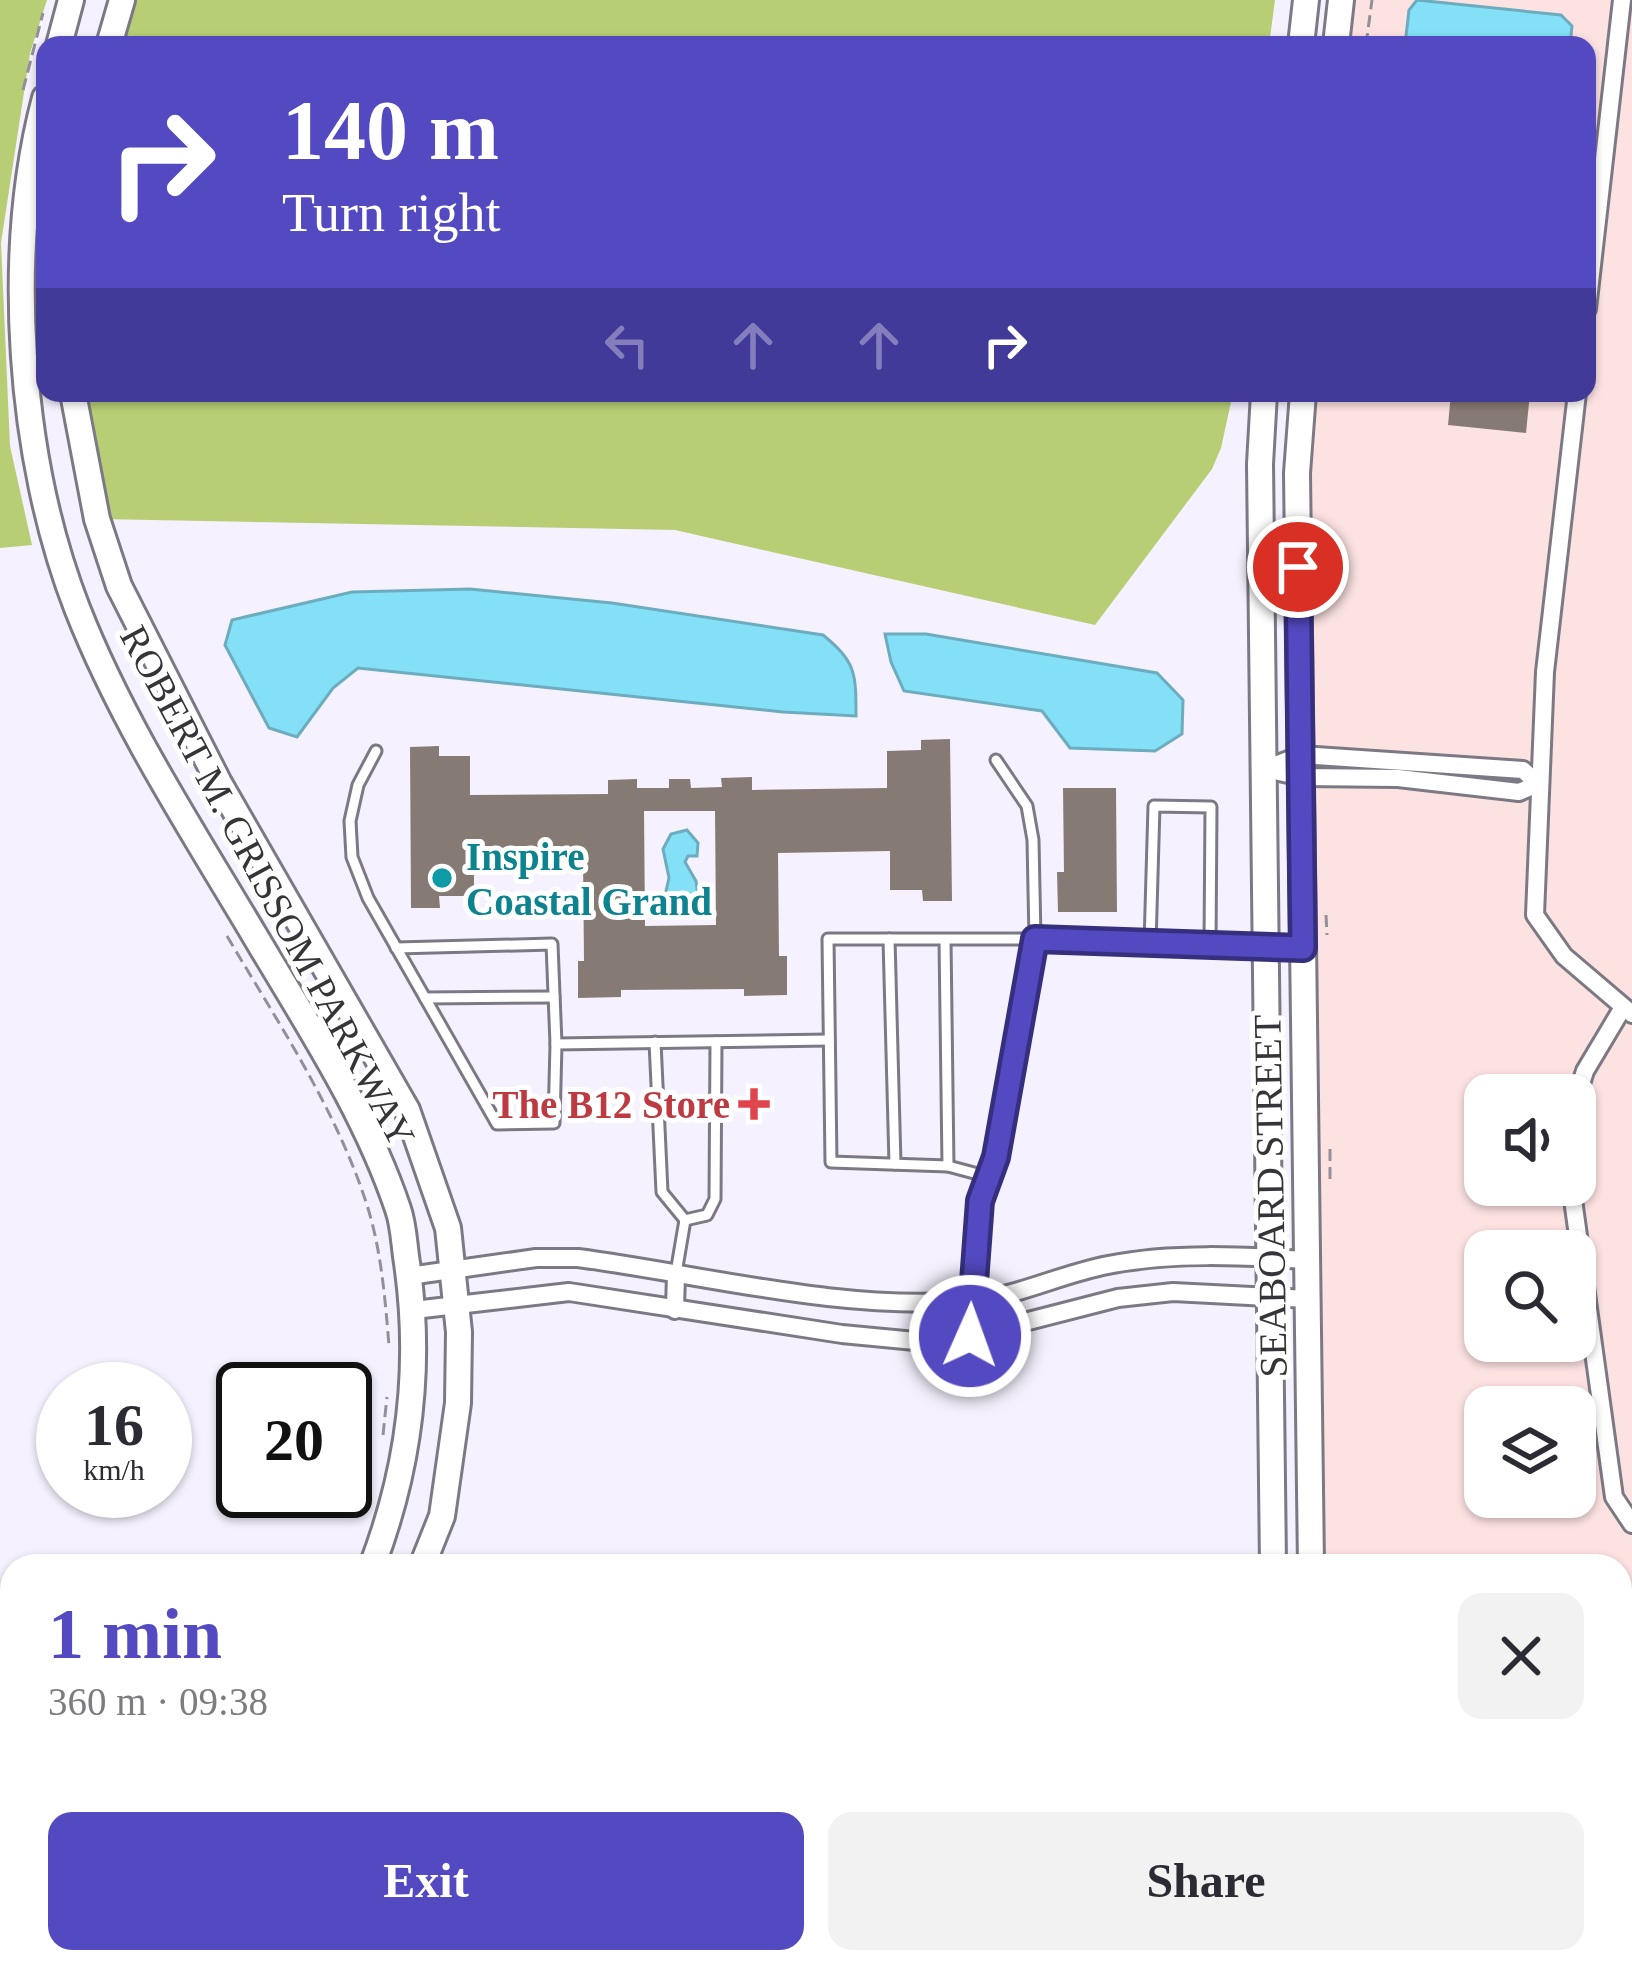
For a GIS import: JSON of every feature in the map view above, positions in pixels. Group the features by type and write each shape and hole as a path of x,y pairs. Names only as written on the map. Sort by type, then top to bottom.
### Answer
{"main road":[{"path":"61,36 71,0"},
{"path":"112,36 122,0"},
{"path":"1302,36 1306,0"},
{"path":"1337,36 1341,0"},
{"name":"ROBERT M. GRISSOM PARKWAY","path":"36,158 23,244 22,330 28,407 49,511 77,608 144,746 348,1094 400,1212 413,1310 415,1370 406,1457 377,1554"},
{"name":"ROBERT M. GRISSOM PARKWAY","path":"75,402 97,519 119,586 219,783 407,1110 442,1210 456,1304 458,1403 442,1516 427,1554"},
{"name":"SEABOARD STREET","path":"1263,402 1260,464 1273,1554"},
{"name":"SEABOARD STREET","path":"1302,402 1297,473 1311,1554"}],"street":[{"path":"1596,250 1622,81 1622,0"},
{"path":"1576,402 1545,672 1534,915 1564,956 1627,1011 1584,1074"},
{"path":"1265,769 1302,766 1519,792 1538,784"},
{"path":"1573,1206 1614,1497 1632,1524"},
{"path":"409,1276 536,1258 578,1258 827,1295 902,1302 970,1301 1112,1264 1308,1261"},
{"path":"675,1310 676,1273"},
{"path":"413,1310 569,1292 915,1341 970,1336 1118,1298 1173,1292 1308,1300"}],"lane":[{"path":"376,751 358,785 350,821 352,857 368,898 396,948 497,1124 554,1123 552,944 396,948"},
{"path":"970,1336 980,1201 996,1157 1035,939 1033,840 1027,806 996,760"},
{"path":"1150,944 1154,806 1211,807 1210,945"},
{"path":"989,1177 948,1166 831,1162 828,939 1035,939 1303,948"},
{"path":"890,939 895,1164"},
{"path":"945,939 948,1166"},
{"path":"425,998 554,997"},
{"path":"556,1044 830,1040"},
{"path":"656,1042 662,1192 685,1220"},
{"path":"685,1220 707,1215 716,1199 716,1042"},
{"path":"676,1273 685,1220"}],"path":[{"path":"1367,36 1372,0"}],"shaded area":[{"path":"1341,0 1632,0 1632,1554 1312,1554 1303,402 1596,402 1596,36 1337,36"}],"green space":[{"path":"0,0 47,0 30,53 1,243 10,446 32,545 0,548"},
{"path":"122,0 1275,0 1270,36 114,36"},
{"path":"77,402 1231,402 1212,469 1095,625 675,530 100,519"}],"water":[{"path":"1417,0 1561,15 1572,26 1571,36 1406,36 1409,10"},
{"path":"470,589 612,603 823,635 852,670 856,716 358,668 333,688 297,737 269,728 225,645 232,620 352,592"},
{"path":"885,634 926,634 1157,673 1183,700 1182,734 1155,751 1070,748 1042,711 904,691"},
{"path":"687,830 698,843 697,856 688,856 685,862 696,881 699,903 681,912 663,904 669,878 663,849 671,834"}],"building":[{"path":"1450,402 1529,402 1526,433 1448,425"},
{"name":"Inspire Coastal Grand","path":"950,739 952,901 923,901 922,890 890,890 890,851 778,853 779,956 787,956 787,995 744,996 744,989 621,990 621,997 578,998 578,961 584,961 583,856 474,857 474,896 439,896 440,908 411,908 410,747 439,746 439,756 470,756 470,795 608,794 608,780 637,779 637,788 669,788 669,779 690,779 691,788 722,787 721,778 752,777 752,790 887,788 887,751 921,750 921,740","holes":["644,811 715,811 716,925 645,926"]},
{"path":"1063,788 1116,788 1117,912 1058,912 1057,872 1064,872"}],"place":[{"name":"Inspire Coastal Grand","path":"442,878"},
{"name":"The B12 Store","path":"754,1104"}],"route":[{"path":"970,1336 980,1201 996,1157 1035,939 1303,948 1298,567"}]}
